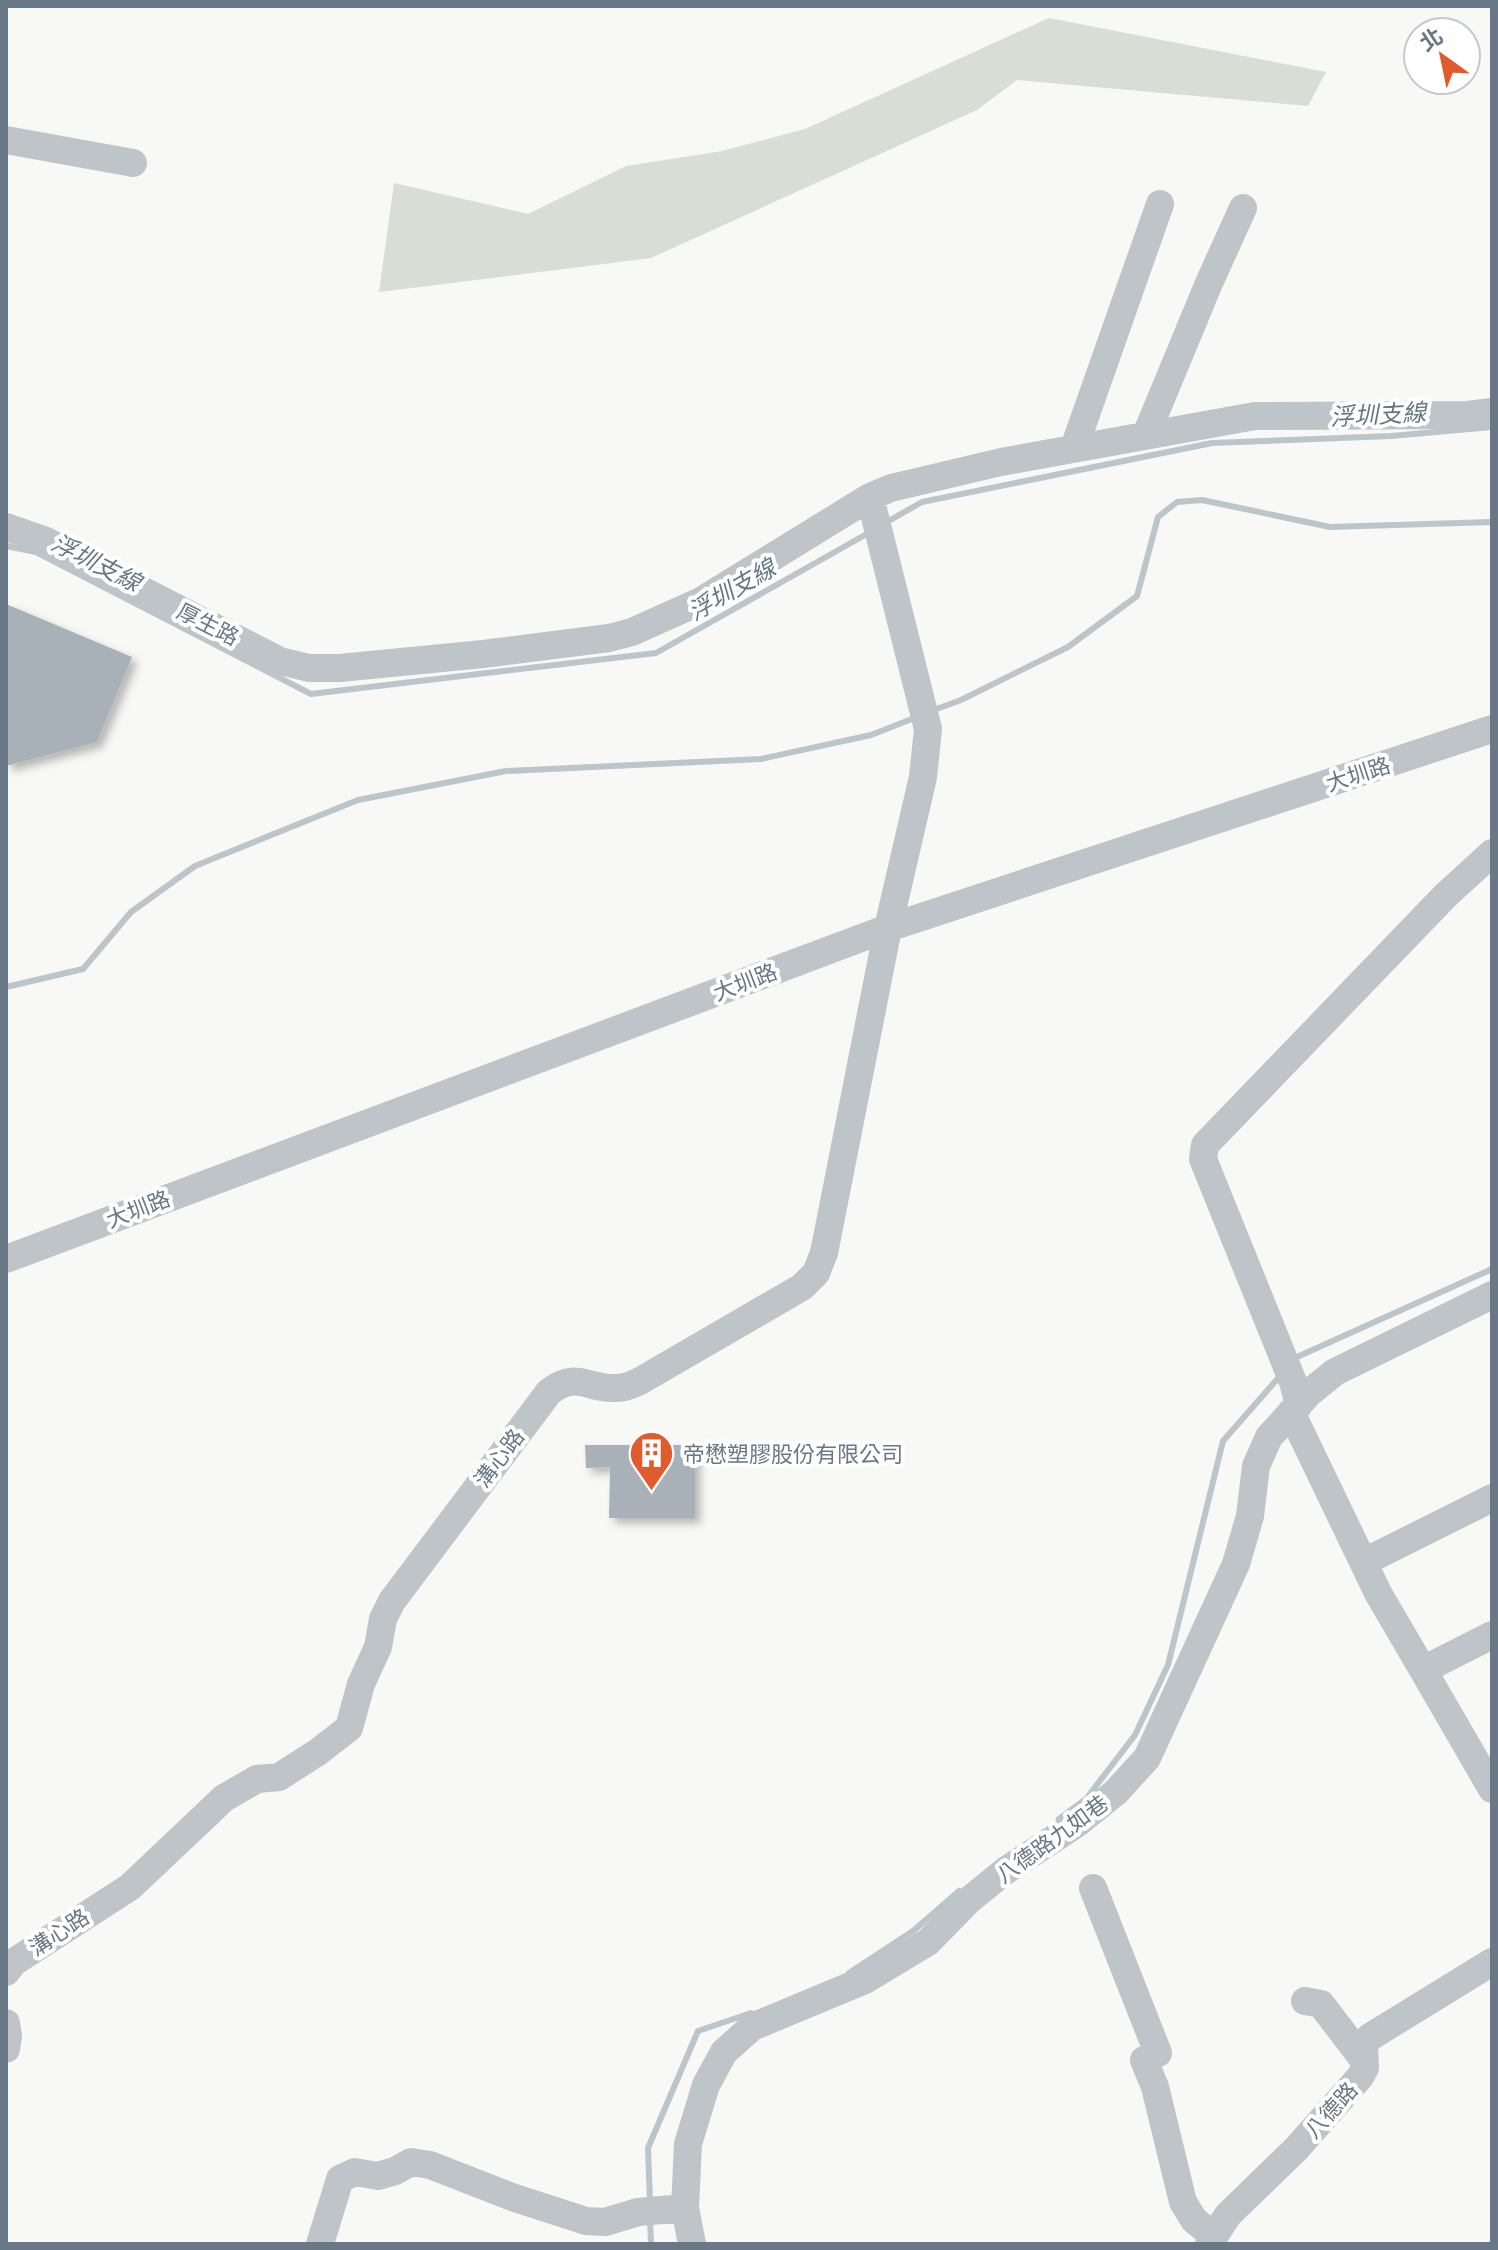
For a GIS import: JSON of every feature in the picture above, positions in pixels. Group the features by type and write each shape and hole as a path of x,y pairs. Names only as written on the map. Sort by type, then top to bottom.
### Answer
{"street":[{"path":"6,140 133,163"},
{"path":"1074,448 1160,204"},
{"path":"1146,435 1243,208"},
{"name":"厚生路","path":"6,527 46,541 280,661 309,668 340,668 483,654 609,638 632,632 875,517 891,488 1074,448 1255,416 1467,415 1492,412"},
{"name":"溝心路","path":"6,1972 14,1962 130,1887 224,1798 257,1779 279,1777 349,1728 361,1684 378,1647 383,1619 392,1601 549,1392 574,1381 616,1388 640,1381 810,1281 816,1273 824,1253 888,928 923,777 924,714 875,517"},
{"name":"大圳路","path":"6,1259 888,928 1492,729"},
{"path":"1492,853 1446,895 1205,1145 1203,1159 1283,1355 1294,1400 1378,1593 1492,1789"},
{"name":"八德路九如巷","path":"692,2244 676,2209 688,2144 714,2068 737,2039 752,2027 778,2014 865,1980 928,1942 968,1901 1005,1871 1098,1808 1147,1758 1236,1564 1250,1516 1261,1453 1294,1400 1351,1363 1492,1295"},
{"path":"1364,1562 1492,1498"},
{"path":"1423,1670 1492,1635"},
{"path":"1093,1888 1158,2053 1144,2060 1155,2087 1180,2194 1194,2220 1211,2240"},
{"name":"八德路","path":"1211,2240 1228,2215 1296,2149 1360,2077 1365,2068 1364,2045 1370,2037 1492,1962"},
{"path":"1305,2001 1321,2004 1363,2059"},
{"path":"6,2023 6,2049"},
{"path":"320,2244 340,2179 360,2172 378,2176 411,2162 430,2165 512,2197 586,2221 616,2221 638,2212 676,2209"}],"shaded area":[{"path":"1049,18 1326,72 1308,106 1017,80 977,110 651,258 379,292 394,183 528,214 626,166 722,151 805,129"}],"building":[{"path":"6,604 132,657 97,742 6,766"},
{"name":"帝懋塑膠股份有限公司","path":"585,1445 695,1445 695,1518 609,1518 610,1467 586,1468"}],"waterway":[{"name":"浮圳支線","path":"885,523 922,502 1212,443 1391,436 1492,427"},
{"path":"931,711 961,700 1068,647 1137,596 1158,517 1177,502 1202,500 1330,527 1492,522"},
{"name":"浮圳支線","path":"6,546 36,552 311,694 656,653 872,531"},
{"path":"6,987 83,969 131,912 195,866 358,800 506,771 761,759 871,735 917,717"},
{"path":"1293,1362 1297,1357 1492,1269"},
{"path":"1059,1819 1086,1799 1135,1735 1168,1665 1223,1441 1280,1376"},
{"path":"849,1973 913,1931 959,1891"},
{"path":"650,2202 648,2148 698,2031 751,2013"},
{"path":"650,2217 651,2244"}],"place":[{"name":"帝懋塑膠股份有限公司","path":"652,1493"}]}
